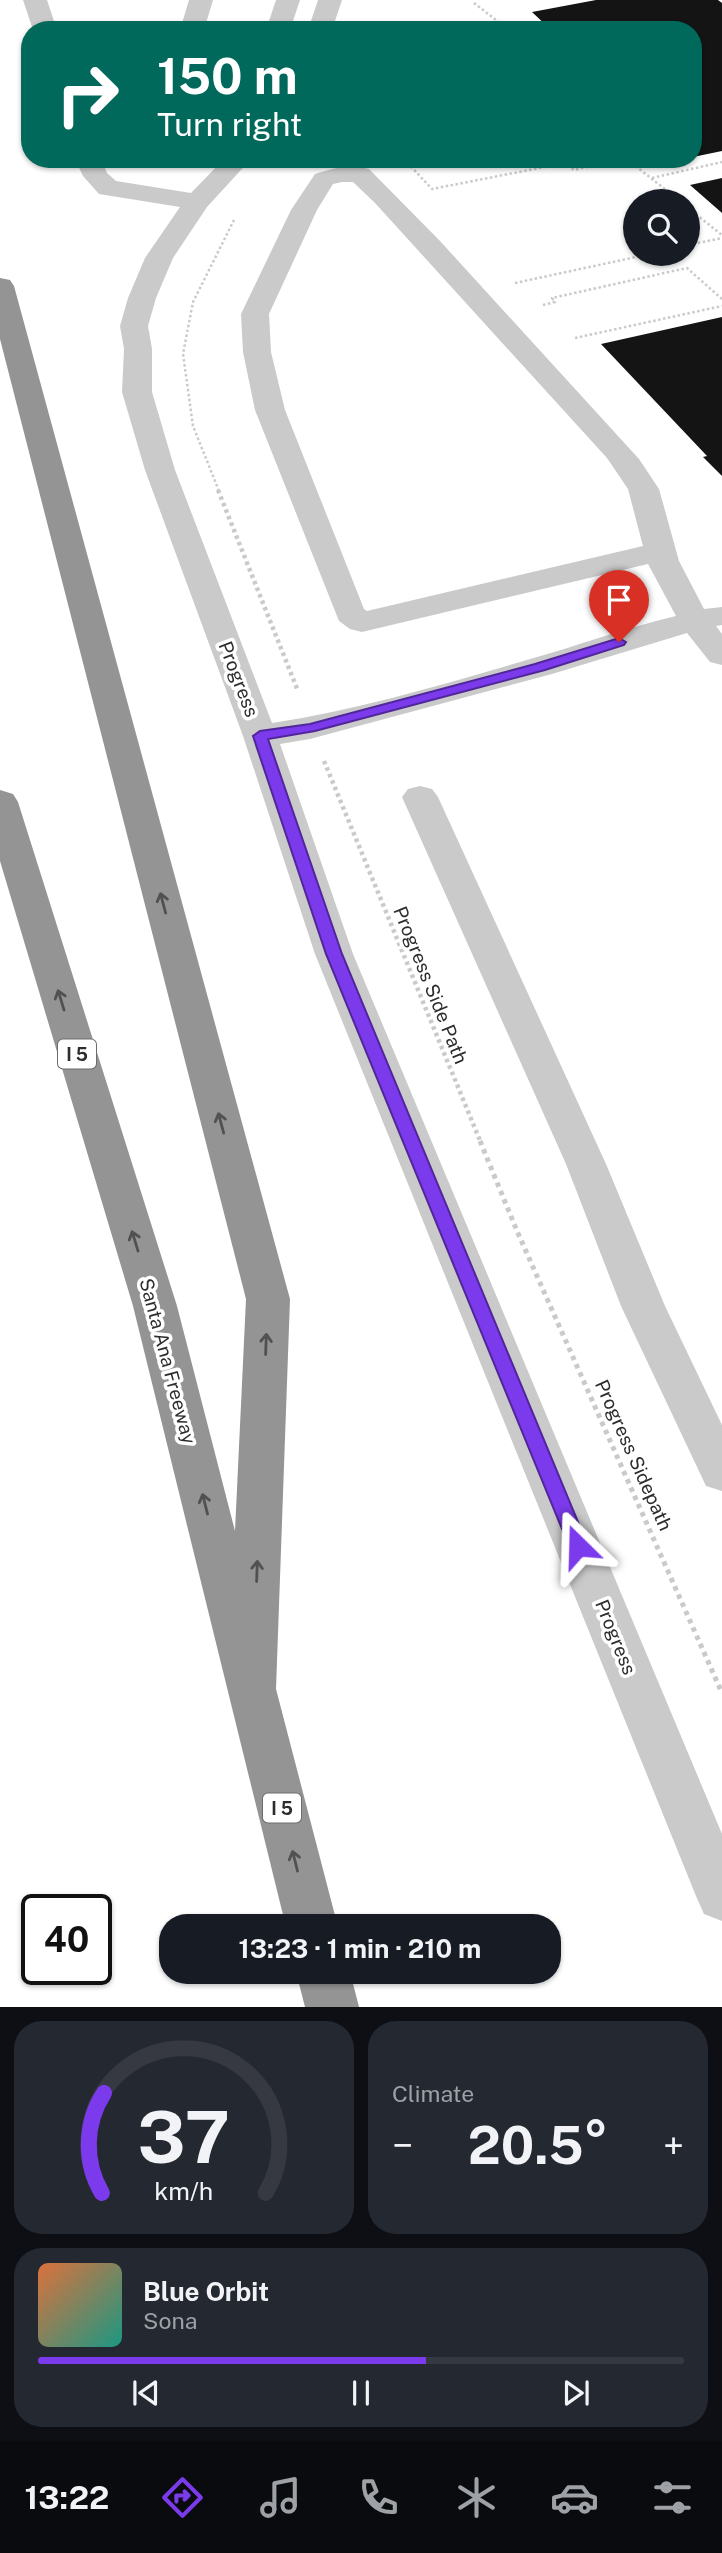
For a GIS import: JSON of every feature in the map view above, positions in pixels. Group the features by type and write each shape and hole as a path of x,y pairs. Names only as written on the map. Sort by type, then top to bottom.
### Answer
{"highway":[{"path":"0,286 268,1299 252,1689"},
{"name":"Santa Ana Freeway","path":"0,802 155,1306 309,1914"},
{"path":"326,1984 332,2007"}],"street":[{"path":"35,0 42,21"},
{"path":"195,21 201,0"},
{"path":"281,21 288,0"},
{"path":"323,21 330,0"},
{"path":"92,168 108,188 197,202"},
{"name":"Progress","path":"197,202 204,168"},
{"name":"Progress","path":"229,168 197,202 159,258 142,298 134,326 138,349 137,392 160,470 260,736 334,954 722,1896"},
{"path":"660,552 362,622 351,614 270,410 257,352 255,314 304,210 324,179 341,174 360,174 409,221 456,278 473,292 543,372 594,424 640,482 660,552 708,618 722,655"},
{"path":"260,736 310,728 540,667 645,633 708,618"},
{"path":"420,797 586,1164 643,1306 722,1472"}],"path":[{"path":"474,3 497,21"},
{"path":"702,167 722,162"},
{"path":"412,168 432,189 539,168"},
{"path":"639,168 665,189"},
{"path":"651,178 695,168"},
{"path":"700,218 722,237"},
{"path":"700,243 722,237"},
{"path":"473,292 623,260"},
{"path":"543,304 555,302 552,298 687,268 722,299"},
{"path":"575,338 722,306"},
{"name":"Progress Side Path","path":"320,750 517,1231"},
{"name":"Progress Sidepath","path":"517,1231 722,1693"}],"building":[{"path":"596,0 718,0 722,3 722,151 702,155 702,21 542,21 532,12"},
{"path":"722,178 722,213 700,194 700,189 690,185"},
{"path":"722,317 722,476 703,457 707,456 601,344"}],"route":[{"path":"578,1546 334,954 260,736 310,728 540,667 619,642"}]}
